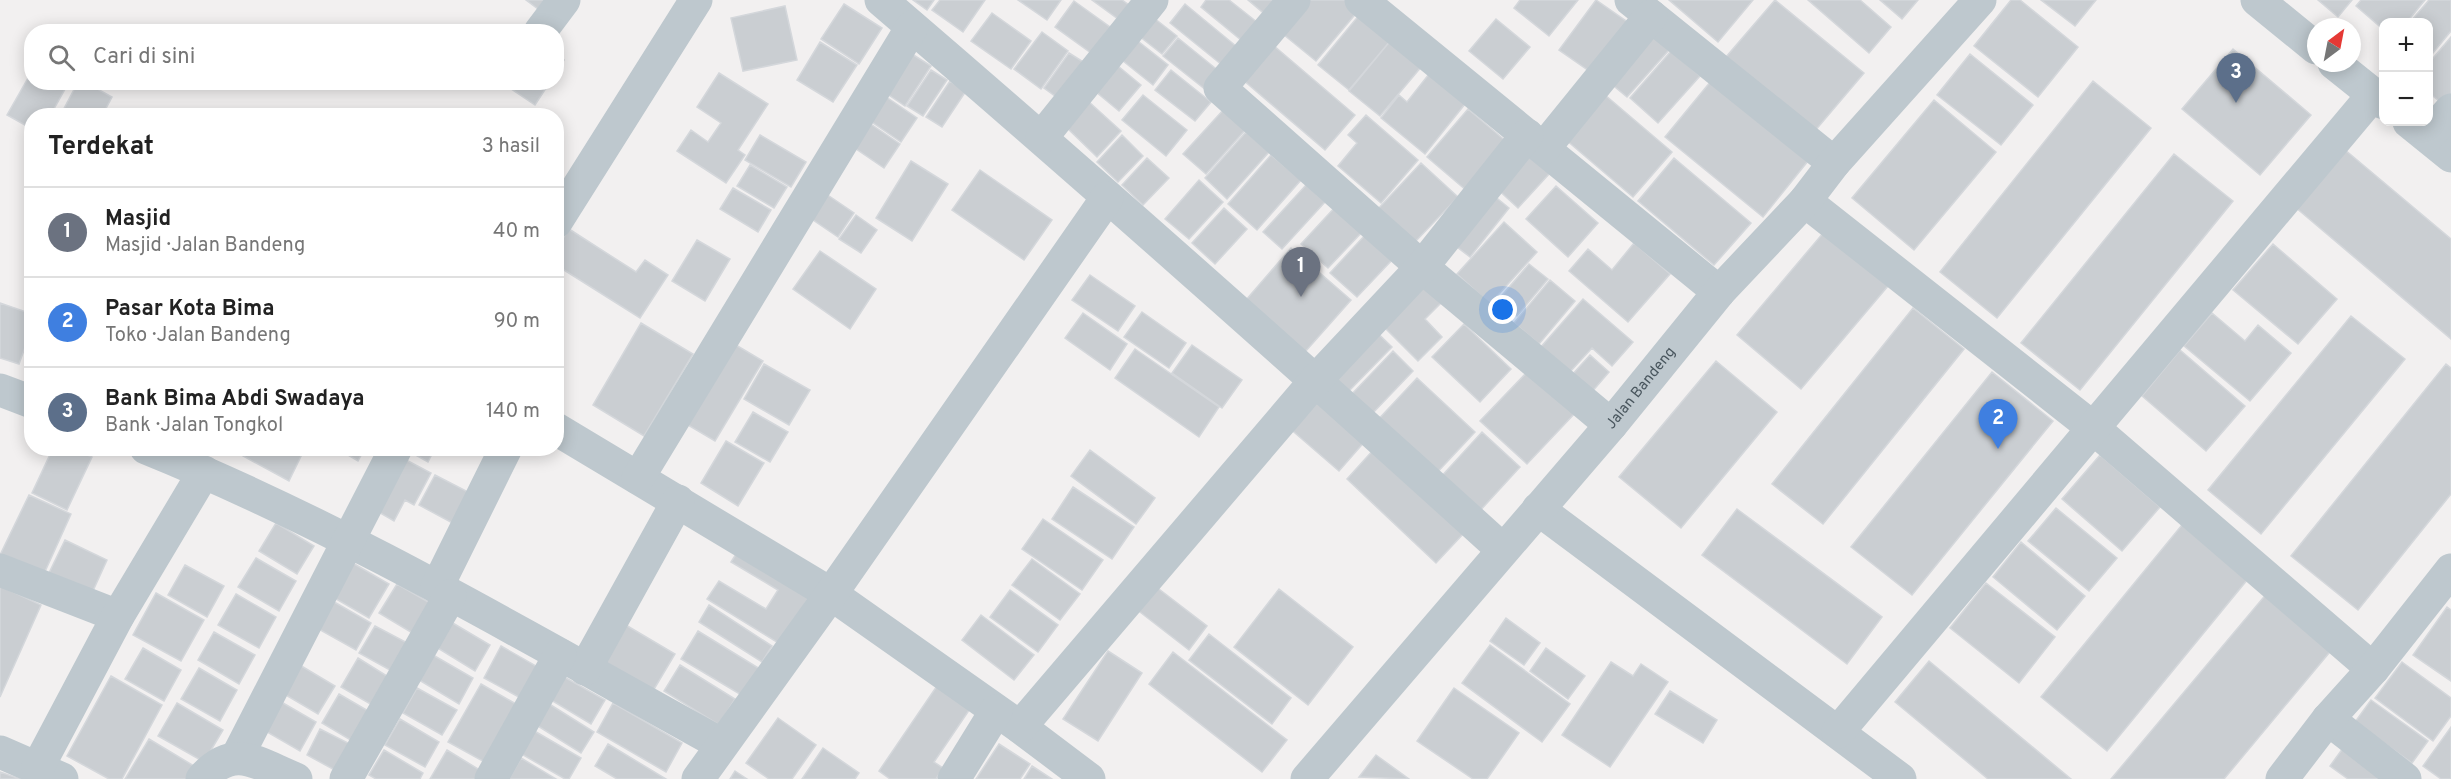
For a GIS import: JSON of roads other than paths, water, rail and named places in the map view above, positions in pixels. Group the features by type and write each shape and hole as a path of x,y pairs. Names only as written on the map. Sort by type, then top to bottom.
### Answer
{"street":[{"path":"546,24 564,0"},
{"path":"564,209 696,0"},
{"path":"881,0 1042,137 1107,198 1316,380 1503,550"},
{"path":"1042,137 1152,0"},
{"path":"1294,0 1220,88 1422,267 1611,425"},
{"path":"1361,0 1719,292"},
{"name":"Jalan Bandeng","path":"1307,779 1611,425 1719,292 1805,201 1834,163 1980,0"},
{"path":"2257,0 2307,41"},
{"path":"954,779 1535,142 1641,8 1834,163"},
{"path":"638,478 912,27"},
{"path":"1838,732 2092,427 2378,99 2345,72"},
{"path":"2429,138 2451,110"},
{"path":"698,779 831,594 1107,198"},
{"path":"1805,201 2092,427 2373,669"},
{"path":"0,390 24,399"},
{"path":"564,434 831,594 1089,779"},
{"path":"165,456 240,487 348,540 721,744"},
{"path":"237,757 392,456"},
{"path":"346,779 443,591 502,456"},
{"path":"0,752 50,773 118,616 204,472"},
{"path":"491,779 573,662 678,501"},
{"path":"1538,509 1900,779"},
{"path":"0,570 118,616"},
{"path":"2282,779 2328,719 2373,669 2451,570"},
{"path":"2328,719 2405,779"},
{"path":"202,779 215,766 237,757 296,779"}],"place":[{"name":"Bank Bima Abdi Swadaya","path":"2236,103"},
{"name":"Masjid","path":"1301,297"},
{"name":"Pasar Kota Bima","path":"1998,449"}]}
